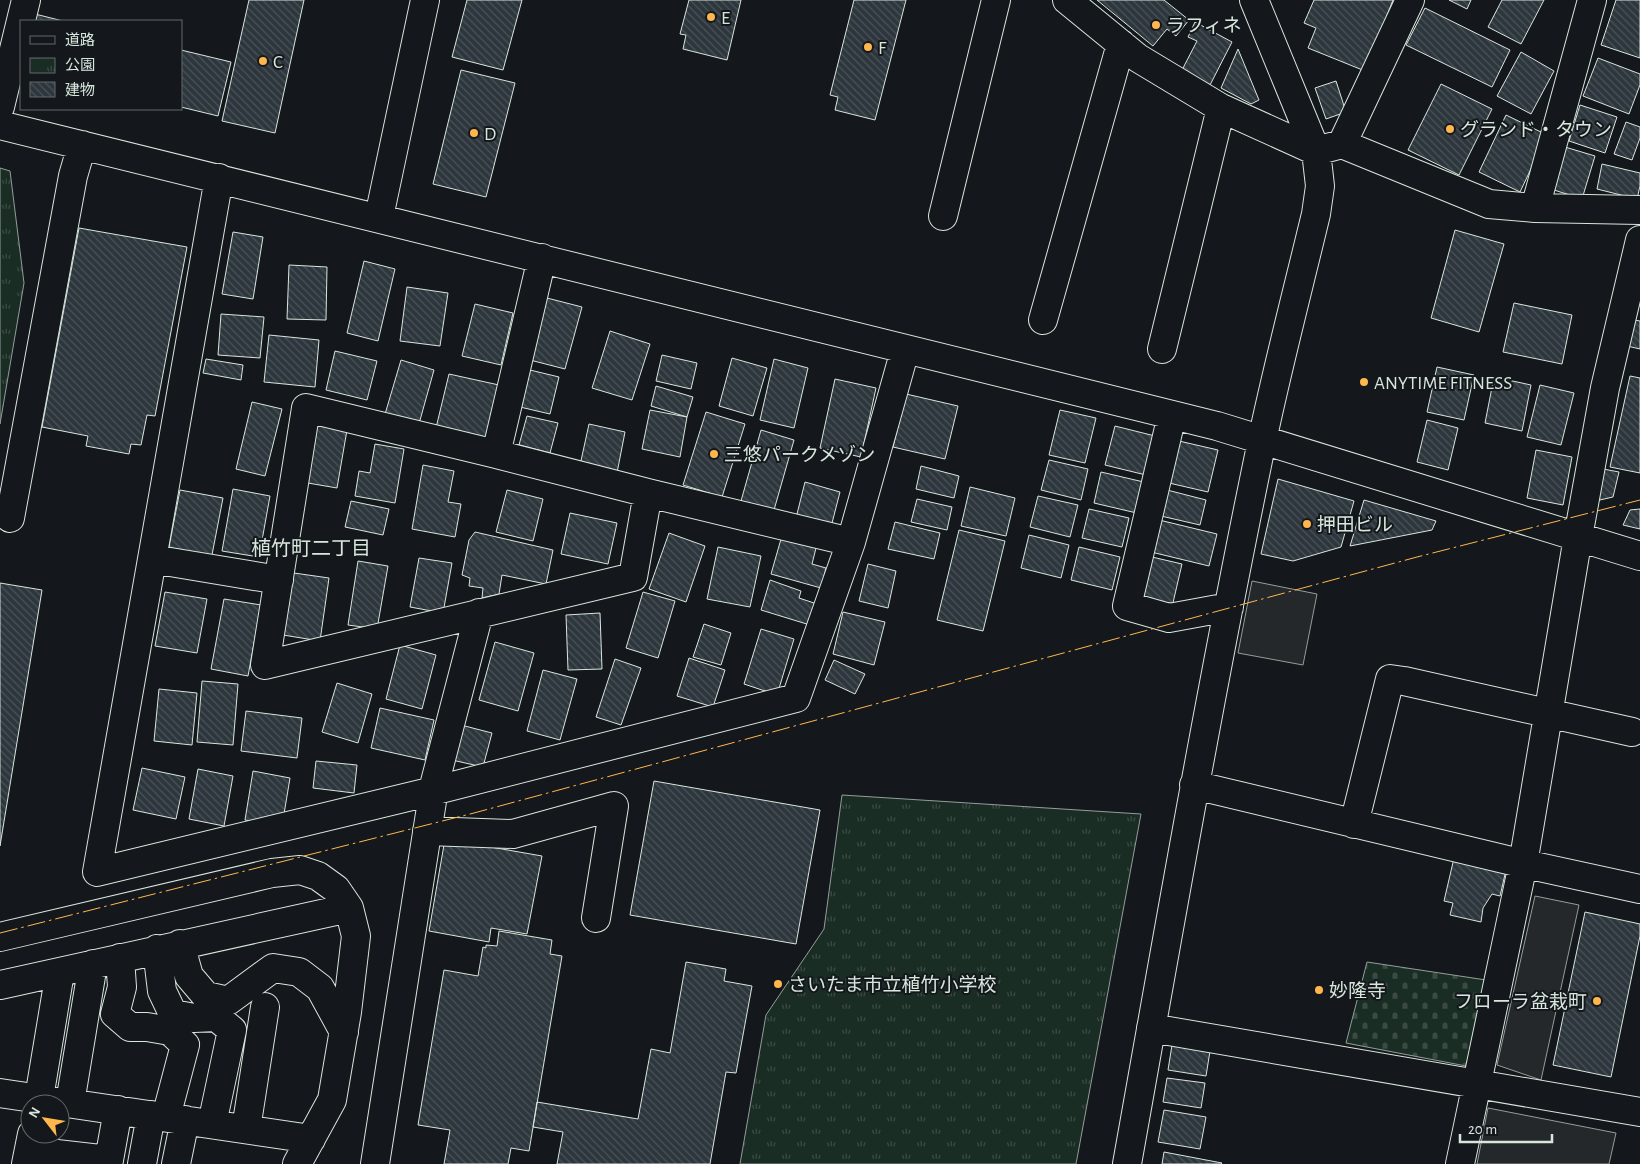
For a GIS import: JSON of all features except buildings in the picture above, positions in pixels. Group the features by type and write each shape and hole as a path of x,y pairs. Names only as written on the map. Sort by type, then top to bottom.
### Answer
{"street":[{"path":"21,20 26,0"},
{"path":"379,218 425,0"},
{"path":"943,216 996,0"},
{"path":"1067,0 1138,58 1220,108 1316,152 1342,144 1489,204 1534,208 1640,210"},
{"path":"1127,1164 1194,785 1229,607 1263,439 1316,214 1320,186 1316,152 1254,0"},
{"path":"1342,144 1410,0"},
{"path":"1534,208 1592,0"},
{"path":"0,107 20,25"},
{"path":"1043,320 1121,44"},
{"path":"1162,349 1220,108"},
{"path":"0,125 1172,415 1263,439 1640,556"},
{"path":"10,518 73,176 82,145"},
{"path":"219,178 97,872 433,791 796,698 851,542 905,350"},
{"path":"1460,1164 1523,864 1605,388 1640,240"},
{"path":"496,454 542,258"},
{"path":"648,493 632,577 265,664 306,408 851,542"},
{"path":"1172,415 1127,606 1168,618 1229,607"},
{"path":"152,559 278,580"},
{"path":"374,1164 433,791 479,613"},
{"path":"1354,824 1390,680 1404,681 1632,732"},
{"path":"1194,785 1523,864 1640,888"},
{"path":"427,831 513,834 614,806 596,918"},
{"path":"0,937 272,873 300,870 318,876 336,889 349,908 356,936 344,1032 332,1100 297,1164"},
{"path":"0,985 349,908"},
{"path":"168,947 206,996 228,1000 273,968 299,972 320,988 344,1032"},
{"path":"168,947 162,991 173,1014 194,1018 216,1017 232,1030 212,1124"},
{"path":"120,958 122,987 116,1014 130,1027 147,1027 170,1031 185,1044 167,1118 142,1164"},
{"path":"92,964 70,1103 311,1139"},
{"path":"39,1094 60,972"},
{"path":"246,1129 266,1007"},
{"path":"1151,1028 1640,1112"},
{"path":"0,1093 20,1097"},
{"path":"46,1164 48,1152 109,1160 118,1110"},
{"path":"167,1118 176,1164"},
{"path":"26,1164 30,1144"}],"green space":[{"path":"0,168 10,171 24,283 0,424"},
{"path":"842,795 1141,814 1076,1164 740,1164 766,1015 824,929"},
{"path":"1367,962 1486,980 1466,1066 1346,1043"}],"shaded area":[{"path":"1252,581 1317,594 1303,665 1238,653"},
{"path":"1535,896 1579,905 1541,1080 1497,1065"},
{"path":"1488,1108 1616,1133 1609,1164 1477,1164"}],"power":[{"path":"0,933 474,813 1417,557 1640,500"}],"place":[{"name":"E","path":"711,17"},
{"name":"ラフィネ","path":"1156,25"},
{"name":"F","path":"868,47"},
{"name":"C","path":"263,61"},
{"name":"グランド・タウン","path":"1450,129"},
{"name":"D","path":"474,133"},
{"name":"ANYTIME FITNESS","path":"1364,382"},
{"name":"三悠パークメゾン","path":"714,454"},
{"name":"押田ビル","path":"1307,524"},
{"name":"さいたま市立植竹小学校","path":"778,984"},
{"name":"妙隆寺","path":"1319,990"},
{"name":"フローラ盆栽町","path":"1597,1001"}],"district":[{"name":"植竹町二丁目","path":"311,548"}]}
